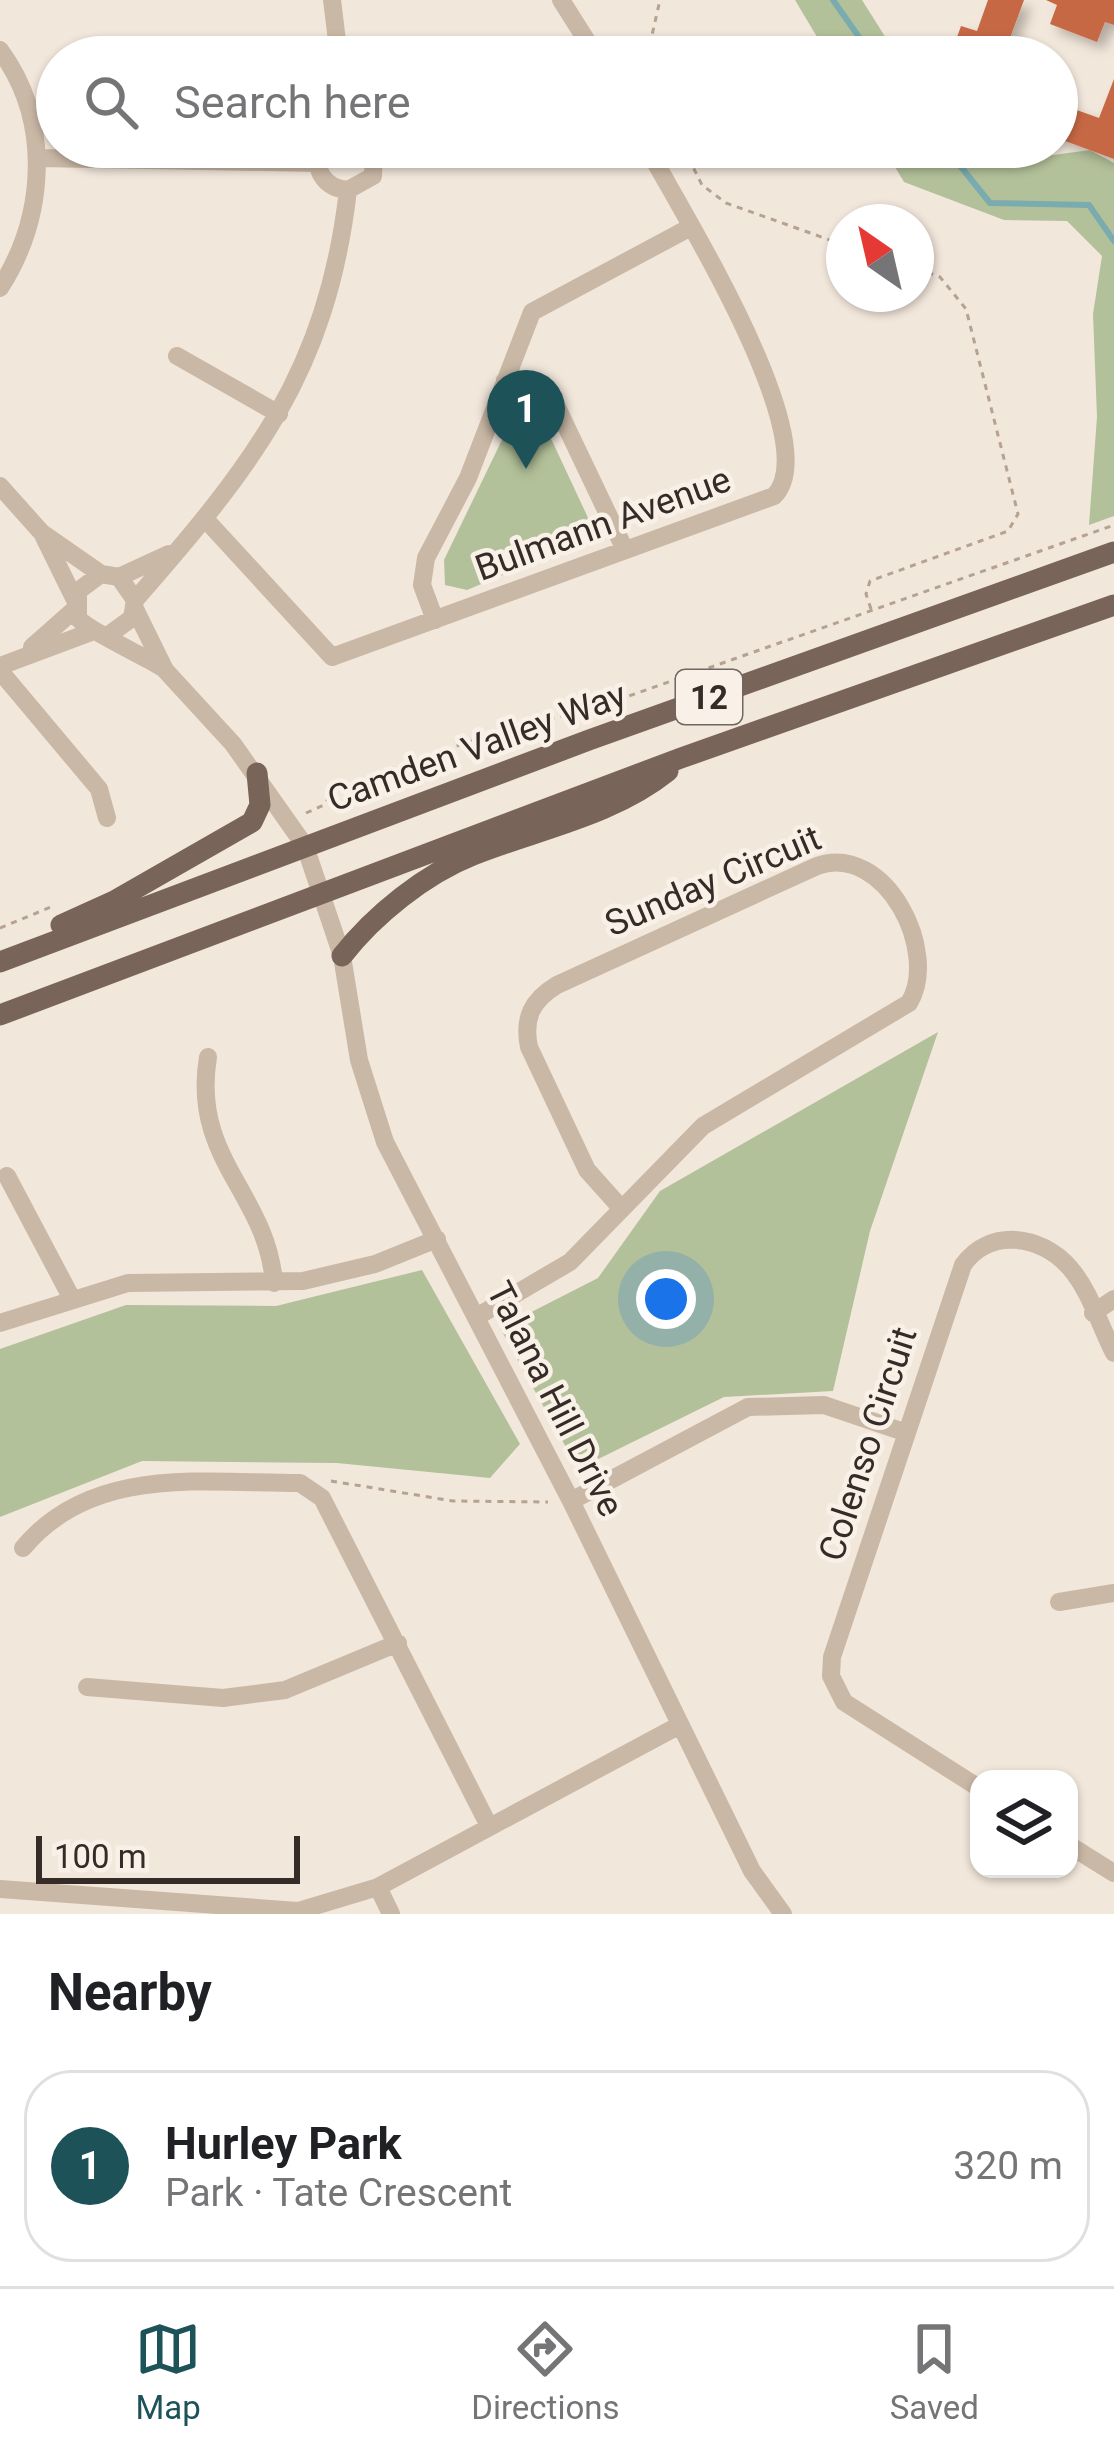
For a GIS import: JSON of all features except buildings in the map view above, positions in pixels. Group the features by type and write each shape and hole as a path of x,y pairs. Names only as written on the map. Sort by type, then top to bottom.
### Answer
{"main road":[{"name":"Camden Valley Way","path":"0,962 1114,552"},
{"name":"12","path":"0,1015 681,758 1114,605"},
{"path":"342,956 372,922 453,864 628,799 681,758"},
{"path":"0,952 114,901 252,822 260,805 257,773"}],"street":[{"path":"332,0 336,36"},
{"path":"561,0 582,36"},
{"path":"0,50 27,103 36,144"},
{"path":"0,288 25,235 37,168"},
{"path":"323,168 328,184 348,190 374,176 376,168"},
{"name":"Bulmann Avenue","path":"207,521 332,657 765,501 788,478 775,396 658,168"},
{"path":"107,818 99,790 0,668 24,655 126,626 135,604 207,521 279,414 324,315 348,190"},
{"path":"435,620 422,585 426,558 468,478 532,312 689,228"},
{"path":"177,356 279,414"},
{"path":"505,380 554,401 626,550"},
{"path":"0,486 42,533 110,576 135,604 165,670"},
{"path":"42,533 75,604 100,633 165,670"},
{"path":"24,655 75,604 84,583 179,549"},
{"name":"Talana Hill Drive","path":"165,670 257,773 305,846 342,956 371,1105 571,1501 678,1726 777,1912"},
{"name":"Sunday Circuit","path":"478,1316 569,1262 703,1126 909,1003 921,979 920,952 882,879 870,868 846,860 817,866 557,985 532,1005 526,1032 529,1047 587,1170 621,1208"},
{"path":"208,1058 204,1114 269,1249 274,1283"},
{"path":"7,1176 70,1297"},
{"path":"0,1323 70,1297 128,1283 274,1283 375,1264 437,1239"},
{"name":"Colenso Circuit","path":"970,1782 857,1712 844,1702 831,1676 832,1658 963,1265 984,1243 1013,1239 1058,1256 1083,1287 1114,1353"},
{"path":"1093,1313 1114,1299"},
{"path":"571,1501 748,1407 824,1405 907,1432"},
{"path":"23,1548 41,1526 80,1503 133,1483 300,1483 322,1498 489,1826"},
{"path":"1059,1602 1114,1593"},
{"path":"87,1687 223,1698 264,1693 285,1690 398,1643"},
{"path":"0,1889 298,1911 378,1887 678,1726"},
{"path":"1078,1851 1114,1873"},
{"path":"378,1887 391,1914"}],"path":[{"path":"651,36 660,0"},
{"path":"694,168 702,185 726,203 826,239"},
{"path":"872,611 866,594 870,581 1008,530 1018,514 966,309 934,275"},
{"path":"311,811 324,805 334,790 415,760 508,729 596,708 1114,525"},
{"path":"300,1483 347,1480 453,1501 571,1501"}],"green space":[{"path":"795,0 862,0 885,36 816,36"},
{"path":"1090,150 1114,163 1114,516 1089,525 1097,417 1093,314 1102,256 1067,221 1004,220 904,182 896,168 1078,168 1078,152"},
{"path":"515,413 540,415 590,522 588,539 467,590 445,585 444,560"},
{"path":"938,1032 870,1231 833,1391 724,1397 578,1469 500,1328 598,1278 660,1191"},
{"path":"422,1270 520,1444 490,1478 337,1463 142,1461 0,1517 0,1349 126,1305 276,1306"}],"waterway":[{"path":"833,0 858,36"},
{"path":"962,168 990,203 1089,205 1114,241"}],"place":[{"name":"Hurley Park","path":"526,469"}]}
